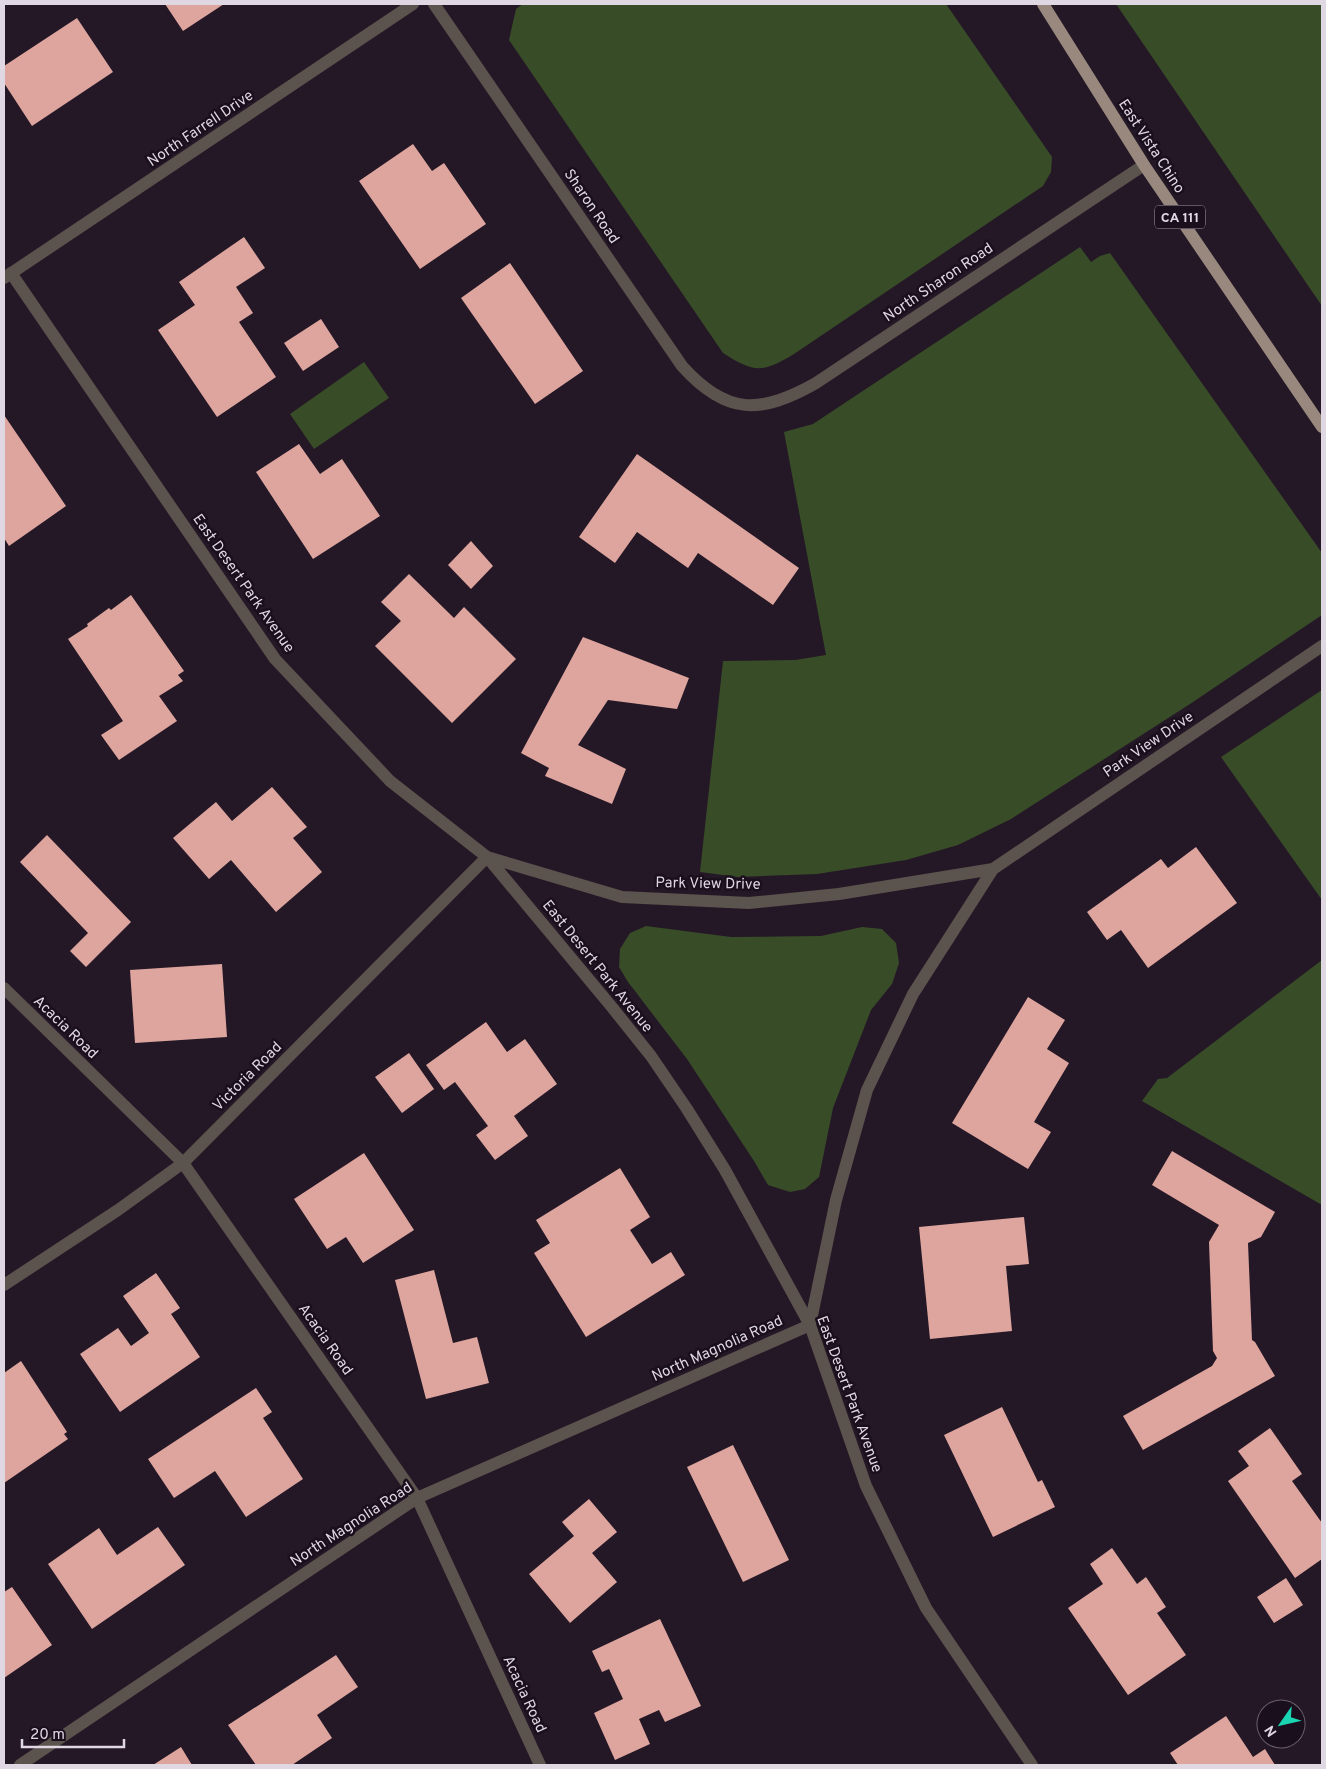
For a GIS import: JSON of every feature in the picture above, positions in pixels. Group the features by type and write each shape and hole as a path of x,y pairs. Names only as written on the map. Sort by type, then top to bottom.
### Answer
{"main road":[{"name":"East Vista Chino","path":"1043,4 1144,165 1322,427"}],"street":[{"name":"North Farrell Drive","path":"8,276 413,4"},
{"name":"Sharon Road","path":"434,4 682,366 709,392 726,401 743,406"},
{"name":"North Sharon Road","path":"743,406 762,405 780,401 816,383 1144,165"},
{"name":"East Desert Park Avenue","path":"8,276 275,659 390,781 487,857 611,1006 656,1064 687,1109 725,1170 810,1324 866,1486 926,1608 1032,1765"},
{"name":"Park View Drive","path":"810,1324 836,1200 867,1090 913,994 992,869 1322,646"},
{"name":"Park View Drive","path":"487,857 622,897 749,903 839,894 992,869"},
{"name":"Victoria Road","path":"4,1285 118,1210 183,1163 487,857"},
{"name":"Acacia Road","path":"4,988 183,1163 417,1498 540,1765"},
{"name":"North Magnolia Road","path":"20,1765 417,1498 810,1324"}],"green space":[{"path":"523,4 946,4 1052,157 1051,172 1043,186 794,354 774,365 758,368 751,367 723,353 509,40 516,9"},
{"path":"1116,4 1322,4 1322,306"},
{"path":"1080,247 1091,262 1100,256 1110,253 1322,553 1322,615 1190,704 1011,819 958,845 906,860 817,874 738,877 700,872 723,661 795,660 826,655 784,432 813,424"},
{"path":"364,362 389,398 314,449 290,414"},
{"path":"1322,690 1322,900 1221,757"},
{"path":"646,926 731,937 821,936 862,927 882,929 896,943 899,963 892,984 871,1010 833,1108 819,1177 805,1189 790,1192 768,1185 687,1059 628,982 619,967 620,949 630,933"},
{"path":"1322,960 1322,1205 1142,1101 1158,1079 1167,1078"}],"building":[{"path":"165,4 224,4 183,31"},
{"path":"77,18 113,72 32,126 4,83 4,66"},
{"path":"413,144 432,171 444,163 486,224 420,269 359,181"},
{"path":"244,237 265,268 236,287 253,313 239,322 276,377 217,417 158,330 195,305 179,282"},
{"path":"510,263 583,371 535,404 461,298"},
{"path":"321,319 339,347 303,371 284,343"},
{"path":"4,415 66,506 9,546 4,538"},
{"path":"299,444 320,474 342,459 380,516 313,559 256,472"},
{"path":"637,454 799,568 773,605 698,553 688,568 637,532 615,563 579,537"},
{"path":"471,541 493,566 471,589 448,565"},
{"path":"409,574 454,618 464,607 516,659 452,723 375,646 401,621 381,602"},
{"path":"131,595 184,671 178,675 183,681 159,696 177,721 119,760 101,735 123,721 68,639 88,626 87,624 109,608 111,610"},
{"path":"583,637 689,678 677,709 608,700 578,745 626,769 612,804 545,776 549,768 521,753"},
{"path":"272,787 307,827 293,838 322,872 276,912 231,860 209,879 173,838 216,802 232,821"},
{"path":"47,835 131,922 86,967 70,951 88,933 20,862"},
{"path":"1196,847 1237,903 1148,968 1121,930 1107,940 1087,912 1161,859 1168,868"},
{"path":"222,964 227,1037 135,1043 130,970"},
{"path":"1028,997 1065,1020 1047,1049 1069,1063 1034,1122 1051,1132 1028,1169 952,1123"},
{"path":"486,1022 507,1052 525,1039 557,1084 514,1116 528,1136 495,1160 476,1135 488,1126 455,1082 444,1090 426,1065"},
{"path":"409,1053 434,1089 402,1113 375,1077"},
{"path":"1172,1151 1275,1212 1261,1237 1248,1243 1252,1340 1275,1376 1143,1450 1123,1416 1212,1366 1217,1358 1213,1351 1209,1242 1219,1225 1152,1185"},
{"path":"364,1153 414,1230 363,1263 346,1237 327,1249 294,1199"},
{"path":"620,1168 650,1217 630,1230 652,1264 671,1252 685,1275 586,1337 534,1253 550,1243 536,1220"},
{"path":"1024,1217 1029,1264 1006,1266 1012,1331 930,1339 919,1227"},
{"path":"434,1270 453,1343 477,1337 489,1383 426,1399 395,1280"},
{"path":"156,1273 180,1308 171,1314 200,1357 120,1412 80,1354 118,1328 131,1346 149,1333 123,1296"},
{"path":"21,1361 67,1432 64,1434 68,1439 4,1483 4,1373"},
{"path":"256,1388 272,1412 263,1418 303,1479 246,1517 215,1471 174,1498 148,1459"},
{"path":"1002,1407 1038,1482 1042,1480 1055,1507 993,1537 944,1435"},
{"path":"1270,1428 1302,1474 1292,1481 1322,1523 1322,1559 1295,1578 1228,1481 1249,1466 1238,1451"},
{"path":"733,1445 789,1560 743,1582 687,1467"},
{"path":"589,1499 617,1532 592,1553 617,1582 570,1623 529,1574 574,1536 562,1522"},
{"path":"158,1527 185,1565 92,1629 48,1564 99,1528 117,1555"},
{"path":"1112,1548 1137,1584 1146,1577 1166,1607 1157,1613 1186,1655 1128,1695 1068,1608 1103,1584 1090,1564"},
{"path":"1286,1578 1303,1605 1274,1623 1257,1597"},
{"path":"12,1587 52,1645 4,1678 4,1592"},
{"path":"660,1619 701,1706 665,1722 659,1710 639,1719 650,1744 615,1760 594,1713 623,1699 609,1669 602,1672 592,1651"},
{"path":"336,1655 358,1687 317,1715 332,1738 292,1765 256,1765 228,1725"},
{"path":"1226,1716 1253,1757 1265,1749 1275,1765 1178,1765 1170,1753"},
{"path":"181,1747 192,1765 153,1765"}]}
